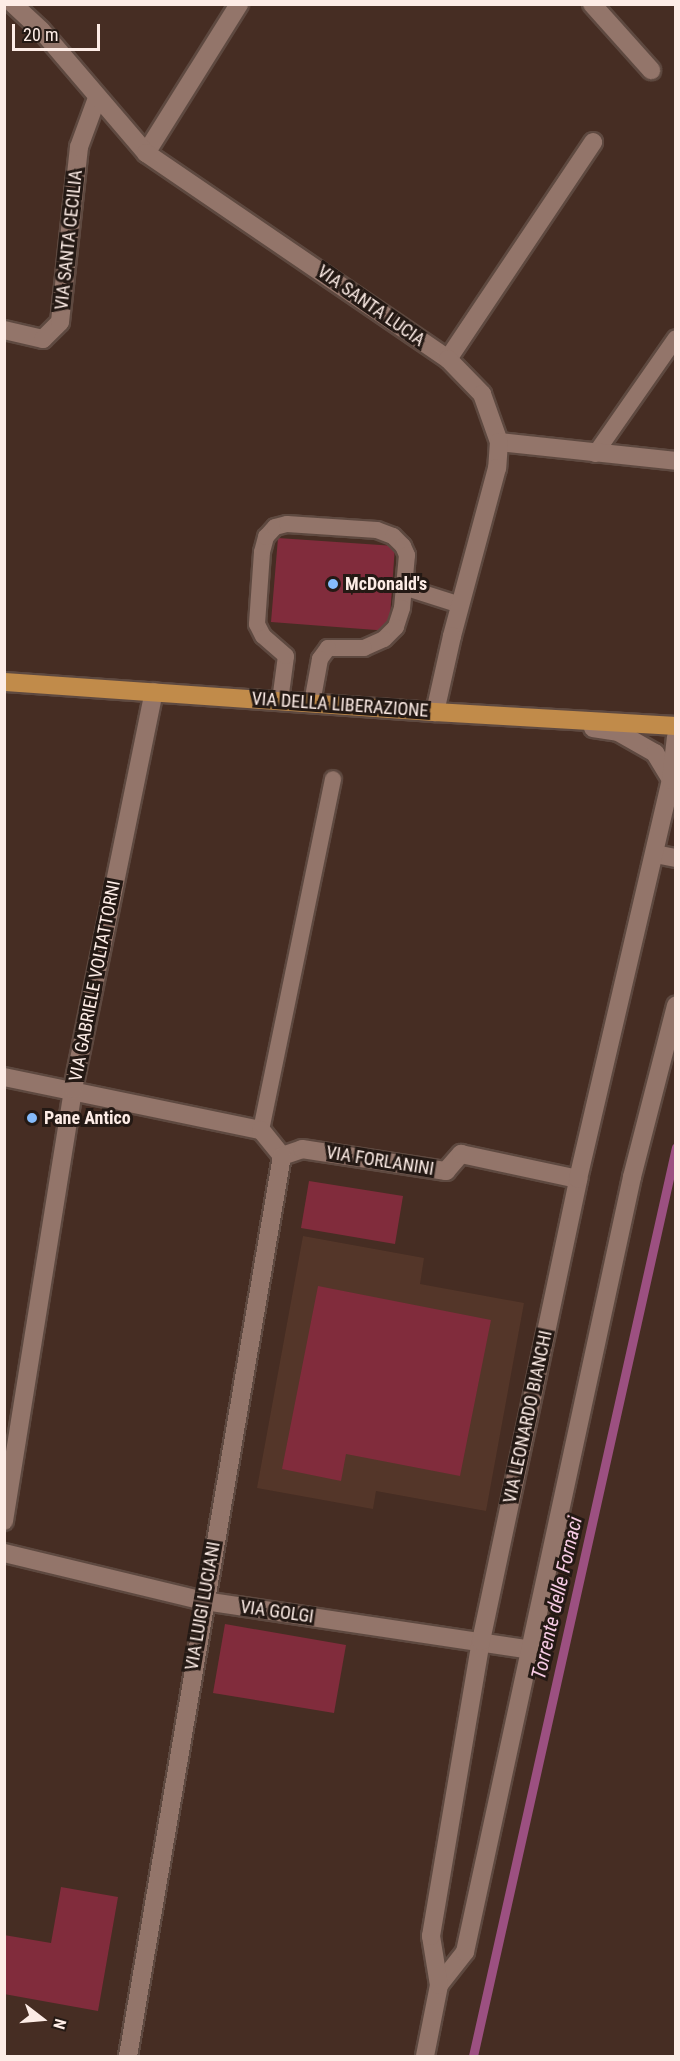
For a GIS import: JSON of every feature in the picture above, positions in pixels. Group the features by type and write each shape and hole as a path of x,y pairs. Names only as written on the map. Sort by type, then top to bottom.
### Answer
{"main road":[{"name":"VIA DELLA LIBERAZIONE","path":"4,682 675,726"}],"street":[{"name":"VIA SANTA LUCIA","path":"13,4 41,30 146,153 448,359 482,394 499,442 497,468 460,605 435,712"},
{"path":"146,153 239,4"},
{"path":"592,4 651,70"},
{"name":"VIA SANTA CECILIA","path":"4,330 43,339 60,322 79,147 97,98"},
{"path":"448,359 593,142"},
{"path":"499,442 675,461"},
{"name":"VIA GABRIELE VOLTATTORNI","path":"4,1521 73,1089 154,692"},
{"path":"535,718 618,732 655,753 671,780"},
{"name":"VIA LEONARDO BIANCHI","path":"425,2056 440,1985 432,1936 481,1641 578,1179 671,780 675,737"},
{"path":"655,854 675,858"},
{"name":"VIA LEONARDO BIANCHI","path":"440,1985 465,1952 632,1177 675,1006"},
{"path":"4,1077 73,1089 261,1130 282,1156"},
{"name":"VIA FORLANINI","path":"282,1156 302,1149 446,1171 461,1154 578,1179"},
{"name":"VIA LUIGI LUCIANI","path":"128,2056 204,1601 282,1156"},
{"name":"VIA GOLGI","path":"4,1552 204,1601 531,1650"}],"lane":[{"path":"595,454 675,338"},
{"path":"280,701 286,656 263,636 257,624 262,552 267,537 275,527 287,524 377,530 393,536 403,546 407,555 402,608 396,627 384,639 364,648 328,648 320,659 312,703"},
{"path":"404,587 460,605"},
{"path":"261,1130 333,779"}],"shaded area":[{"path":"303,1236 424,1258 420,1284 524,1303 486,1511 376,1491 373,1509 257,1488"}],"building":[{"name":"McDonald's","path":"278,538 395,546 389,631 271,622"},
{"path":"309,1181 403,1196 395,1244 301,1228"},
{"path":"318,1286 491,1320 460,1476 346,1454 341,1481 282,1469"},
{"path":"225,1624 346,1645 334,1713 213,1693"},
{"path":"61,1887 118,1897 98,2011 4,1994 4,1935 51,1943"}],"waterway":[{"name":"Torrente delle Fornaci","path":"473,2056 676,1147"}],"place":[{"name":"McDonald's","path":"333,584"},
{"name":"Pane Antico","path":"32,1118"}]}
